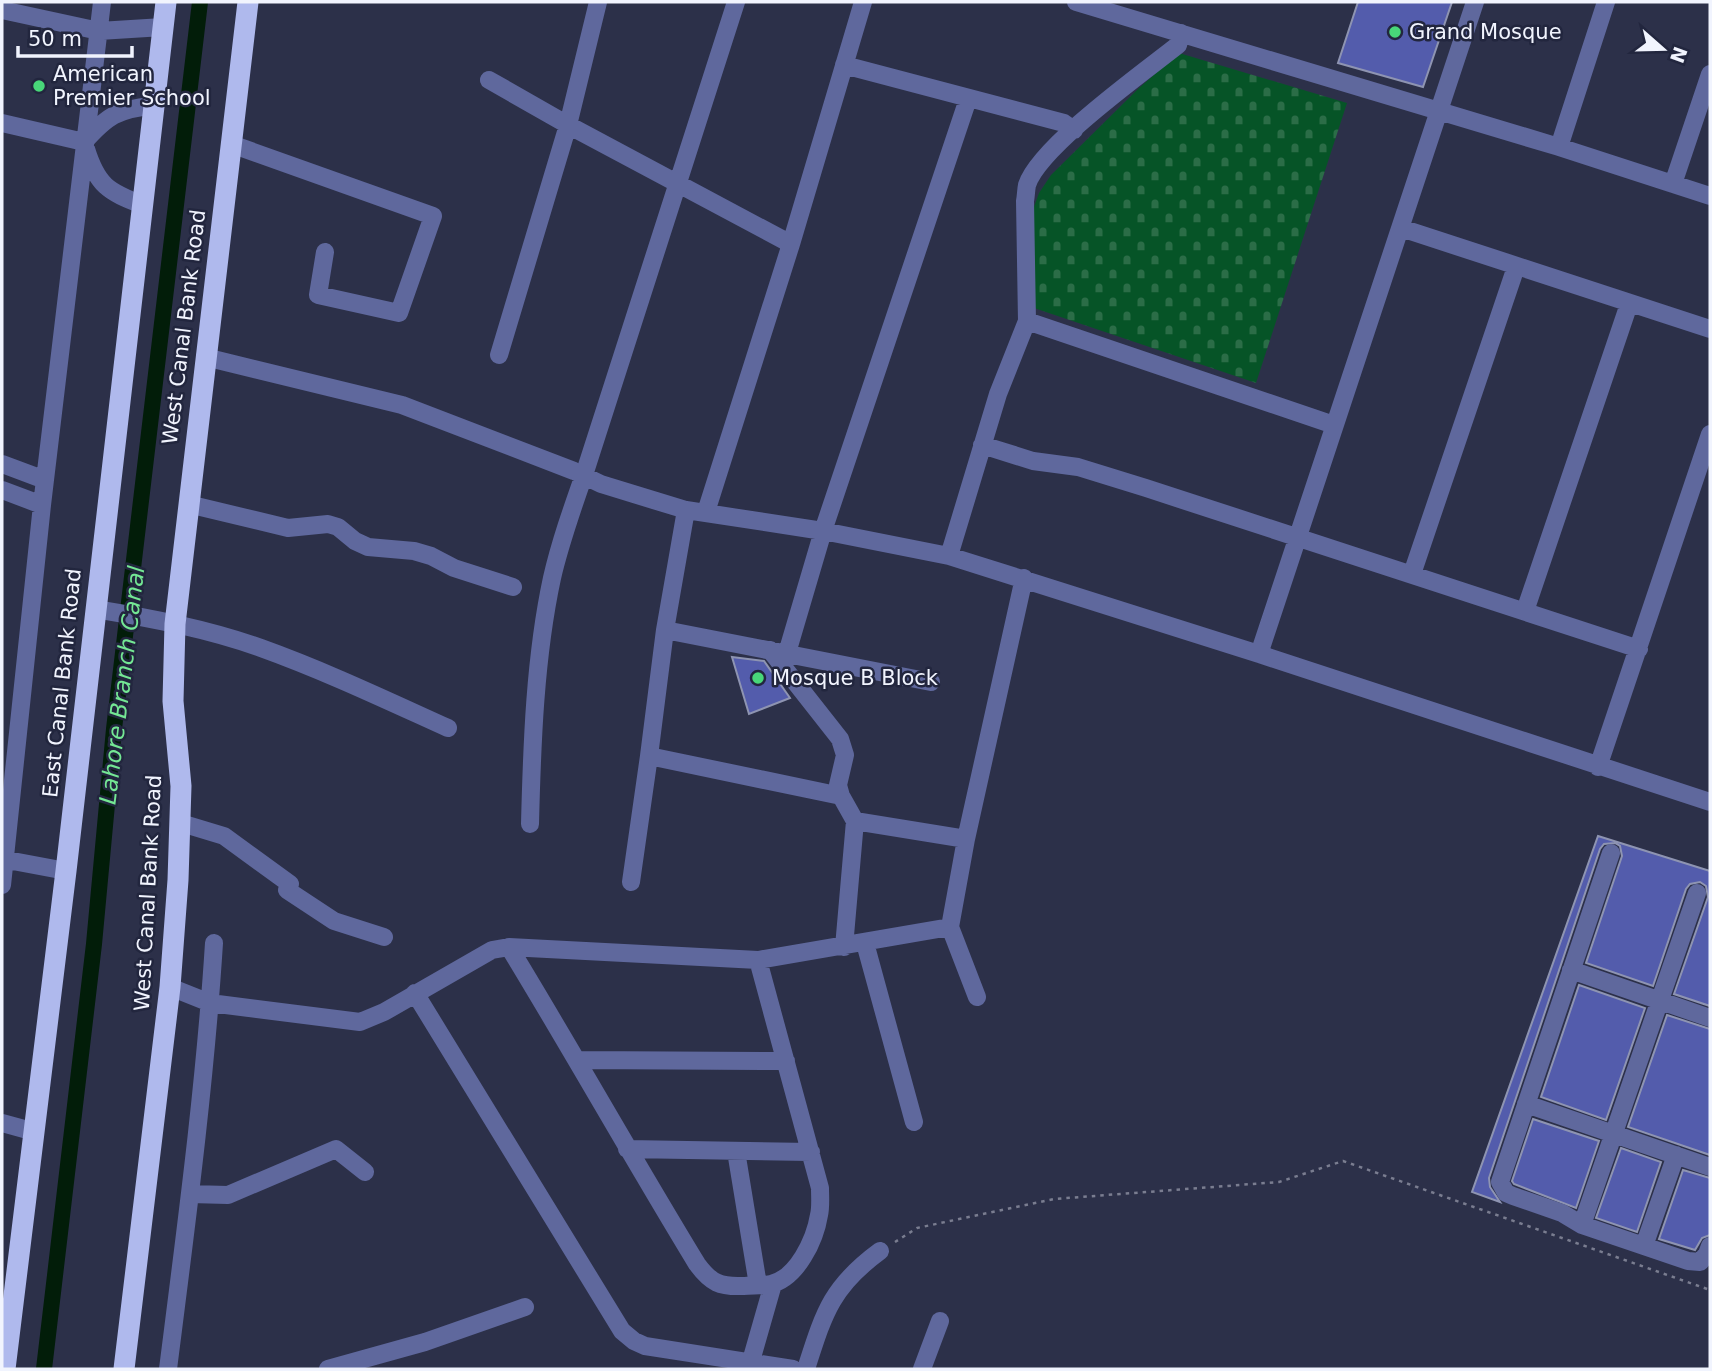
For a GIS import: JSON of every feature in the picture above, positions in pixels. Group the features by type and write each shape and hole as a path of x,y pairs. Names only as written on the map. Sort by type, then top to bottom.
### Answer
{"highway":[{"name":"East Canal Bank Road","path":"5,1369 66,871 105,611 152,107 166,2"},
{"name":"West Canal Bank Road","path":"124,1369 170,987 181,823 179,759 173,701 176,624 248,2"}],"street":[{"path":"2,885 42,505 102,2"},
{"path":"499,355 568,125 598,2"},
{"path":"530,824 532,747 552,578 570,513 736,2"},
{"path":"706,512 791,244 863,2"},
{"path":"1076,2 1126,8 1181,33 1559,147 1710,197"},
{"path":"1259,654 1475,2"},
{"path":"1559,147 1606,2"},
{"path":"2,10 99,31 163,27"},
{"path":"949,555 1006,371 1027,321 1027,185 1052,150 1178,45 1181,33"},
{"path":"844,65 1064,123 1074,130"},
{"path":"1673,184 1710,74"},
{"path":"489,80 791,244"},
{"path":"779,651 823,531 968,99"},
{"path":"84,142 99,124 121,111 152,107"},
{"path":"2,123 84,142"},
{"path":"84,142 102,184 143,205"},
{"path":"231,144 433,216 399,313 318,295 325,252"},
{"path":"1401,228 1710,329"},
{"path":"1412,574 1516,267"},
{"path":"1525,611 1629,304"},
{"path":"1027,321 1334,425"},
{"path":"205,357 402,405 601,484 685,510 823,531 949,555 1710,803"},
{"path":"1598,767 1710,434"},
{"path":"982,445 1033,461 1078,467 1639,649"},
{"path":"2,464 45,480"},
{"path":"2,490 42,505"},
{"path":"188,504 288,528 328,524 338,527 355,541 368,547 414,551 454,568 513,587"},
{"path":"631,882 665,630 685,510"},
{"path":"977,997 950,927 966,839 1024,578"},
{"path":"105,611 176,624 259,647 329,674 448,728"},
{"path":"665,630 931,682"},
{"path":"779,651 842,743 845,755 838,785 855,821 844,947"},
{"path":"649,757 841,796"},
{"path":"855,821 966,839"},
{"path":"181,823 224,836 290,884 287,890 334,921 384,937"},
{"path":"1611,853 1501,1175 1502,1188 1506,1193 1562,1213 1582,1225 1694,1262 1704,1259 1710,1246"},
{"path":"4,860 66,871"},
{"path":"1582,1225 1697,893"},
{"path":"170,987 210,1003 360,1022 384,1012 492,950 509,947 758,960 950,927"},
{"path":"168,1369 190,1194 214,943"},
{"path":"865,943 914,1122"},
{"path":"509,947 627,1149 708,1279 733,1286 765,1285 797,1266 814,1233 820,1214 820,1188 758,960"},
{"path":"1571,970 1710,1018"},
{"path":"415,993 622,1331 645,1346 793,1369"},
{"path":"577,1060 786,1061"},
{"path":"1526,1104 1676,1155 1709,1161"},
{"path":"2,1124 36,1132"},
{"path":"190,1194 228,1195 336,1149 365,1172"},
{"path":"627,1149 811,1152"},
{"path":"736,1150 765,1285 751,1361"},
{"path":"1644,1246 1676,1155"},
{"path":"806,1369 819,1327 838,1289 857,1268 880,1251"},
{"path":"328,1369 425,1342 525,1307"},
{"path":"922,1369 940,1321"}],"path":[{"path":"880,1251 917,1228 1054,1199 1279,1182 1343,1161 1710,1290"}],"green space":[{"path":"1179,53 1347,103 1256,383 1034,308 1032,212 1039,193 1051,175 1139,88"}],"building":[{"name":"Grand Mosque","path":"1358,2 1452,2 1423,87 1338,63"},
{"name":"Mosque B Block","path":"732,657 764,661 790,698 749,714"},
{"path":"1598,836 1710,871 1710,1006 1674,994 1708,897 1706,886 1700,882 1690,884 1686,889 1653,986 1586,963 1622,856 1620,846 1615,843 1604,844 1600,849 1489,1178 1490,1187 1500,1202 1472,1192"},
{"path":"1579,985 1645,1008 1606,1120 1541,1097"},
{"path":"1667,1015 1710,1029 1710,1155 1628,1127"},
{"path":"1533,1119 1599,1141 1576,1208 1512,1181"},
{"path":"1621,1148 1661,1162 1637,1232 1596,1218"},
{"path":"1683,1170 1710,1178 1710,1235 1702,1238 1695,1250 1659,1239"}],"waterway":[{"name":"Lahore Branch Canal","path":"44,1369 94,944 114,729 200,2"}],"place":[{"name":"Grand Mosque","path":"1395,32"},
{"name":"American Premier School","path":"39,86"},
{"name":"Mosque B Block","path":"758,678"}]}
